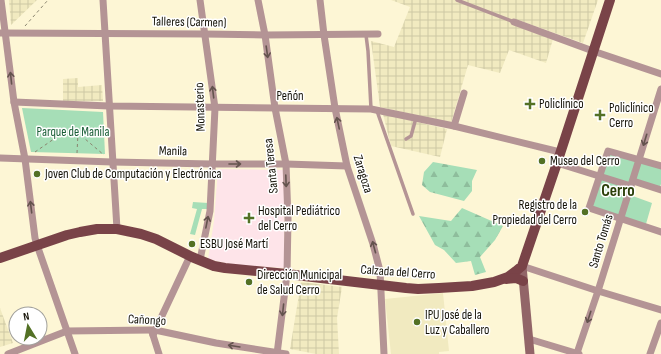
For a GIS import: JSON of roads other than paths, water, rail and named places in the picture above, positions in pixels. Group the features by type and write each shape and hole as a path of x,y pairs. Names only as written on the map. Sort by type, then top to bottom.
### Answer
{"main road":[{"path":"522,266 610,0"},
{"name":"Calzada del Cerro","path":"0,258 80,232 97,229 116,229 141,234 156,239 214,266 418,289 486,284 502,280 512,275 522,266"},
{"path":"502,280 516,278 523,281"}],"street":[{"path":"1,0 3,33 25,159 37,245 75,354"},
{"path":"102,0 116,229"},
{"name":"Monasterio","path":"153,332 195,258 210,211 215,108 200,0"},
{"name":"Santa Teresa","path":"258,0 265,36 275,108 286,164 288,218 287,274 277,353"},
{"name":"Zaragoza","path":"320,0 335,108 346,166 373,244 380,271 384,354"},
{"path":"514,22 661,74"},
{"name":"Talleres (Carmen)","path":"3,33 205,34 265,36 378,34"},
{"name":"Santo Tomás","path":"578,354 661,89"},
{"path":"454,126 464,93"},
{"name":"Peñón","path":"14,102 109,106 335,108 374,110 454,126 560,152"},
{"path":"661,166 608,151 588,208 661,232"},
{"name":"Manila","path":"0,158 112,162 346,166"},
{"path":"557,164 599,176 661,190"},
{"path":"530,354 522,266 661,310"},
{"path":"650,354 661,323"},
{"name":"Cañongo","path":"8,354 67,331 153,332 286,354"},
{"path":"153,332 159,354"},
{"path":"529,339 578,354"}],"lane":[{"path":"457,0 514,22"},
{"path":"366,34 374,110 413,214"},
{"path":"406,139 411,136 416,118"}],"place":[{"name":"Policlínico","path":"530,104"},
{"name":"Policlínico Cerro","path":"600,115"},
{"name":"Museo del Cerro","path":"542,161"},
{"name":"Joven Club de Computación y Electrónica","path":"37,174"},
{"name":"Registro de la Propiedad del Cerro","path":"585,212"},
{"name":"Hospital Pediátrico del Cerro","path":"249,218"},
{"name":"ESBU José Martí","path":"192,244"},
{"name":"Dirección Municipal de Salud Cerro","path":"249,282"},
{"name":"IPU José de la Luz y Caballero","path":"417,322"}],"district":[{"name":"Cerro","path":"618,191"}],"park label":[{"name":"Parque de Manila","path":"73,132"}]}
